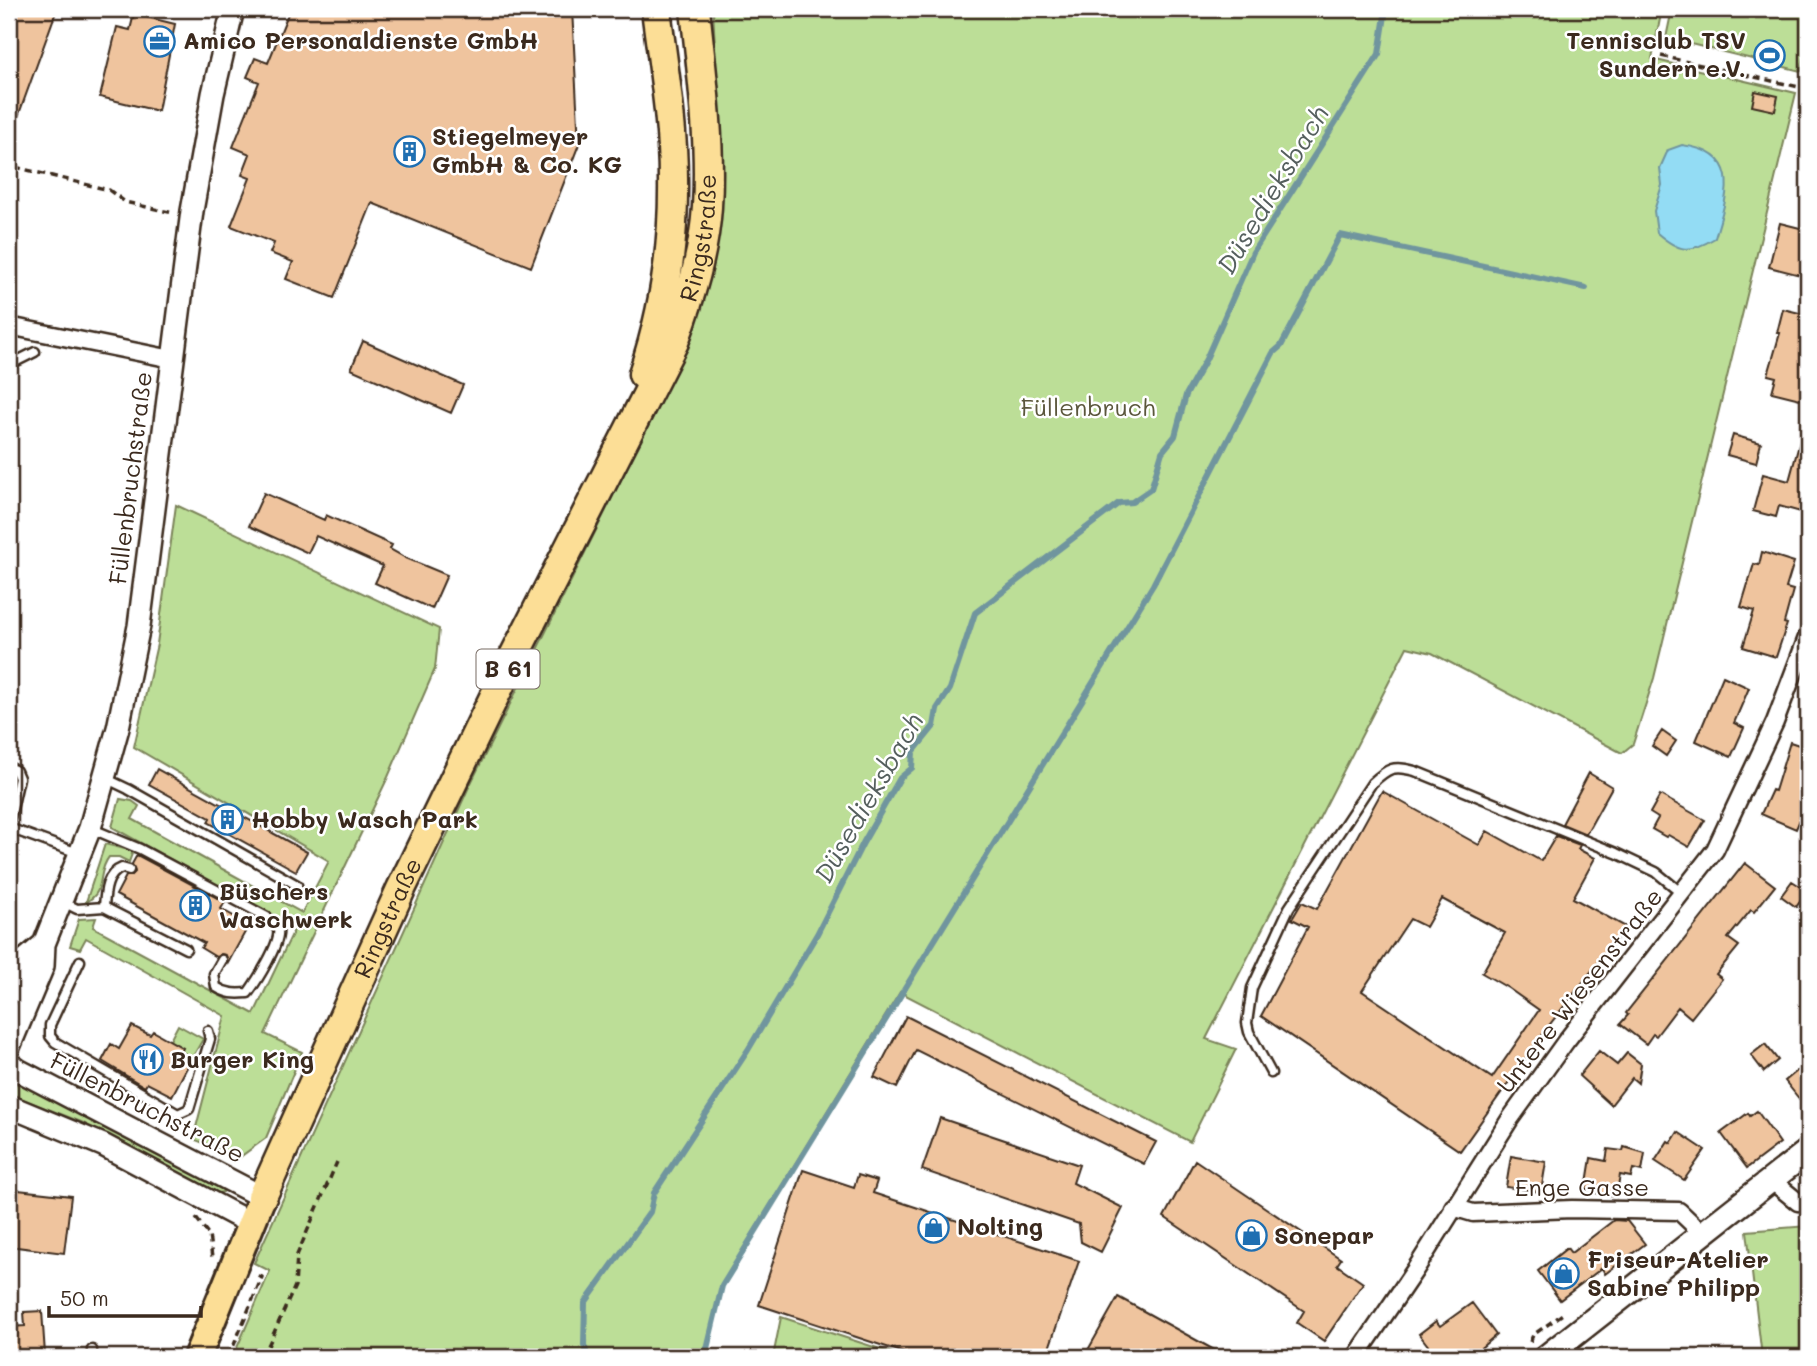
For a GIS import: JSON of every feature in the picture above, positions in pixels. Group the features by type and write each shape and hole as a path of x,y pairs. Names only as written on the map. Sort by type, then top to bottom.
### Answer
{"highway":[{"name":"Ringstraße","path":"618,450 653,345 666,285 674,178 656,9"},
{"name":"Ringstraße","path":"262,1197 406,876 674,342 691,295 707,208 708,154 695,9"}],"main road":[{"path":"1546,1357 1808,1151"},
{"name":"Ringstraße","path":"197,1357 262,1197"}],"street":[{"name":"Füllenbruchstraße","path":"9,1047 43,966 44,944 90,828 118,728 139,626 192,211 213,94 233,9"},
{"path":"9,326 172,359"},
{"name":"Untere Wiesenstraße","path":"1356,1357 1415,1270 1497,1138 1566,1041 1716,850 1775,722 1808,635"},
{"name":"Füllenbruchstraße","path":"9,994 25,960 44,944"},
{"name":"Füllenbruchstraße","path":"9,1063 262,1197"},
{"path":"9,1106 103,1145 251,1224"},
{"path":"1771,1180 1798,1202 1808,1203"},
{"name":"Enge Gasse","path":"1453,1207 1473,1213 1572,1209 1679,1211 1703,1234"}],"lane":[{"path":"9,365 35,352"},
{"path":"9,767 16,771 19,778 9,826 80,855"},
{"path":"1271,1073 1249,1032 1247,1023 1252,988 1289,908 1372,783 1386,770 1404,768 1415,771 1616,853 1656,872 1683,894"},
{"path":"105,778 297,885"},
{"path":"90,828 140,849 267,917 277,928 278,937 248,993 223,992 216,987 214,974 222,960"},
{"path":"104,907 110,876 115,870 129,870"},
{"path":"61,901 77,909 104,907 186,949"},
{"path":"79,961 50,1025 50,1035 55,1042 178,1114 189,1109 210,1039 208,1031"}],"path":[{"path":"1661,56 1808,89"},
{"path":"15,167 108,190 125,202 171,213 192,211"},
{"path":"263,1357 295,1286 298,1255 337,1162"},
{"path":"204,1199 194,1216 209,1235 212,1256"}],"green space":[{"name":"Füllenbruch","path":"713,9 1662,9 1652,59 1796,93 1654,678 1633,744 1622,753 1432,653 1407,647 1206,1039 1236,1049 1190,1142 900,992 721,1285 705,1357 233,1357 270,1271 254,1263 468,789 661,399 698,303 718,108"},
{"name":"Tennisclub TSV Sundern e.V.","path":"1672,9 1808,9 1808,38 1801,71 1666,38"},
{"path":"176,505 439,629 435,669 388,777 265,1034 302,1052 266,1138 240,1157 193,1139 225,1016 86,938 80,949 70,946 79,919 96,918 93,927 254,1014 295,928 112,827 120,799 132,801 139,806 132,819 302,913 329,861 134,747 157,644"},
{"path":"105,844 133,851 129,862 119,857 109,857 97,893 86,902"},
{"path":"178,1025 203,1039 192,1058 168,1044"},
{"path":"17,1083 24,1084 222,1188 223,1192 218,1193 81,1122 12,1095 11,1090"},
{"path":"1808,1226 1808,1357 1762,1357 1747,1231"},
{"path":"781,1317 905,1357 773,1357"}],"water":[{"path":"1682,145 1701,149 1715,157 1723,166 1726,178 1724,206 1715,238 1698,247 1685,249 1672,244 1657,233 1654,211 1662,185 1660,168 1668,150"}],"building":[{"path":"9,9 57,9 11,136 9,136"},
{"name":"Stiegelmeyer GmbH & Co. KG","path":"290,9 572,9 579,144 531,267 372,203 334,298 286,279 293,262 270,253 274,243 231,226 250,178 242,175 250,154 233,147 259,82 247,77 255,58 268,63"},
{"path":"134,14 175,24 158,111 100,97 117,27 130,30"},
{"path":"1755,91 1778,96 1775,111 1752,106"},
{"path":"1780,223 1808,230 1808,277 1769,267"},
{"path":"1783,309 1808,315 1808,401 1772,392 1776,377 1768,375 1780,333 1777,333"},
{"path":"363,341 463,385 451,413 351,369"},
{"path":"1803,430 1808,431 1808,514 1779,506 1776,517 1753,511 1763,474 1789,481"},
{"path":"1733,435 1761,443 1756,463 1727,455"},
{"path":"264,493 324,520 326,515 392,545 390,549 406,558 447,575 432,609 375,583 383,566 316,536 308,553 249,526"},
{"path":"1762,552 1794,562 1786,588 1793,590 1784,623 1787,624 1776,657 1743,647 1754,611 1741,607 1754,564 1759,565"},
{"path":"1723,676 1749,688 1734,723 1744,728 1731,757 1696,741"},
{"path":"1662,731 1676,741 1666,756 1652,746"},
{"path":"1790,742 1808,748 1808,801 1796,829 1761,814 1772,790 1775,791"},
{"name":"Hobby Wasch Park","path":"157,769 307,852 296,871 208,822 210,818 149,784"},
{"path":"1589,773 1612,787 1586,834 1562,824"},
{"path":"1382,791 1479,845 1487,831 1541,861 1556,836 1580,845 1578,849 1595,858 1573,898 1626,927 1547,1028 1460,1151 1261,1016 1308,927 1292,919 1302,902 1317,909","holes":["1442,899 1505,933 1482,973 1539,1010 1492,1078 1362,991 1410,919 1426,927"]},
{"path":"1660,795 1705,820 1689,847 1652,829 1658,818 1650,813"},
{"name":"Büschers Waschwerk","path":"137,855 225,902 221,909 249,925 228,963 226,955 216,957 201,948 204,943 116,895 126,876 135,872 132,864"},
{"path":"1745,863 1775,886 1728,938 1739,946 1716,974 1722,979 1691,1018 1678,1007 1656,1036 1653,1034 1646,1044 1620,1024 1628,1015 1626,1013"},
{"path":"1792,881 1808,891 1796,907 1781,896"},
{"path":"906,1016 1156,1142 1144,1164 916,1050 897,1088 874,1077"},
{"name":"Burger King","path":"132,1026 150,1035 153,1031 183,1048 181,1052 192,1058 172,1096 147,1083 145,1087 102,1061 111,1044 119,1049"},
{"path":"1765,1044 1778,1060 1764,1072 1751,1055"},
{"path":"1599,1051 1617,1065 1627,1053 1641,1064 1638,1083 1632,1078 1611,1105 1579,1076"},
{"path":"1808,1062 1808,1110 1785,1081"},
{"path":"1757,1111 1780,1143 1747,1168 1721,1133 1748,1113 1750,1116"},
{"path":"940,1118 1079,1165 1073,1183 1123,1208 1101,1252 1081,1242 1079,1224 922,1170"},
{"path":"1678,1132 1705,1150 1684,1180 1655,1161 1668,1141 1671,1143"},
{"path":"1624,1147 1645,1153 1642,1171 1633,1169 1631,1177 1620,1175 1616,1197 1586,1189 1591,1158 1606,1161 1608,1149 1623,1151"},
{"path":"1511,1156 1546,1162 1541,1192 1506,1187"},
{"path":"1195,1160 1341,1259 1337,1265 1363,1283 1324,1341 1297,1323 1304,1311 1164,1217"},
{"path":"803,1170 854,1187 858,1175 877,1181 873,1193 1079,1261 1046,1357 917,1357 759,1305"},
{"path":"9,1189 71,1196 64,1253 9,1246"},
{"path":"1614,1220 1627,1221 1645,1244 1605,1274 1602,1268 1560,1300 1538,1271 1567,1248 1571,1253"},
{"path":"1118,1297 1227,1357 1084,1357"},
{"path":"1472,1303 1496,1335 1470,1357 1437,1357 1419,1334 1436,1321 1440,1326"},
{"path":"42,1311 45,1354 11,1357 9,1327 25,1326 24,1312"}],"waterway":[{"name":"Düsedieksbach","path":"588,1357 584,1345 585,1303 650,1212 654,1193 748,1050 817,934 863,843 900,778 912,768 913,752 934,726 937,709 950,689 975,613 1119,503 1132,502 1151,489 1162,452 1175,436 1186,395 1206,359 1253,252 1379,54 1386,9"},
{"path":"705,1357 722,1286 1153,585 1273,353 1281,346 1340,235 1586,288"}],"place":[{"name":"Amico Personaldienste GmbH","path":"160,41"},
{"name":"Tennisclub TSV Sundern e.V.","path":"1769,55"},
{"name":"Stiegelmeyer GmbH & Co. KG","path":"409,151"},
{"name":"Hobby Wasch Park","path":"228,820"},
{"name":"Büschers Waschwerk","path":"196,906"},
{"name":"Burger King","path":"147,1060"},
{"name":"Nolting","path":"934,1227"},
{"name":"Sonepar","path":"1251,1236"},
{"name":"Friseur-Atelier Sabine Philipp","path":"1564,1274"}]}
